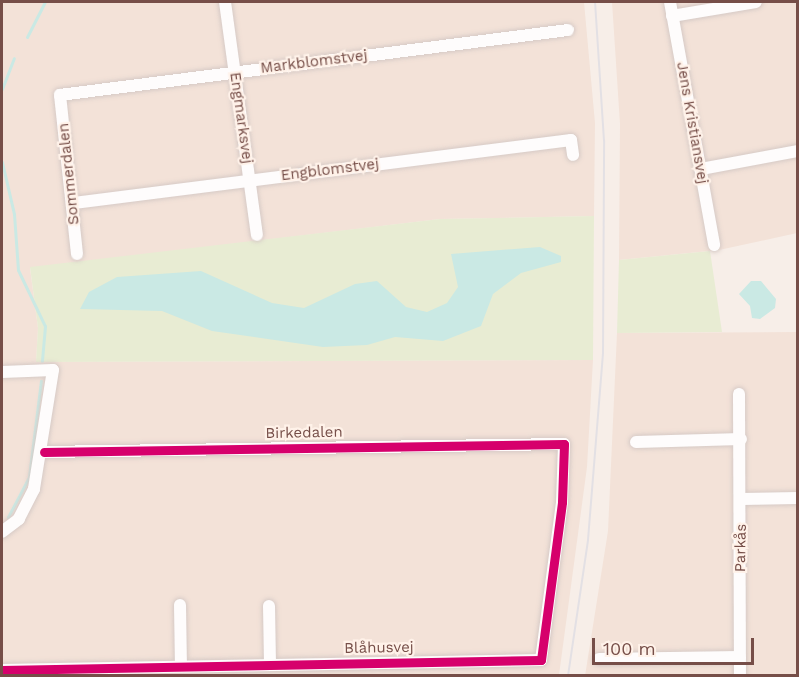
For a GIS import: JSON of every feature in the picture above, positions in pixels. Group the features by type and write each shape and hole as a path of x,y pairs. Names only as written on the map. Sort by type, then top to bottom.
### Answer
{"street":[{"name":"Engmarksvej","path":"225,2 256,235"},
{"name":"Jens Kristiansvej","path":"670,2 714,245"},
{"path":"672,16 756,2"},
{"name":"Markblomstvej","path":"60,95 568,30"},
{"name":"Sommerdalen","path":"60,95 74,203 77,254"},
{"name":"Engblomstvej","path":"74,203 571,140 573,155"},
{"path":"701,169 798,151"},
{"path":"2,372 53,370 44,452 27,506 2,532"},
{"name":"Parkås","path":"739,393 742,499 740,675"},
{"path":"636,442 741,439"},
{"name":"Birkedalen","path":"44,452 564,444"},
{"name":"Blåhusvej","path":"2,670 541,660 562,502 564,444"},
{"path":"742,499 798,498"},
{"path":"180,605 181,666"},
{"path":"269,606 270,664"},
{"path":"599,659 740,657"}],"shaded area":[{"path":"2,2 584,2 595,123 594,216 440,219 30,268 38,328 36,362 593,360 587,467 559,675 2,675"},
{"path":"612,2 797,2 797,233 719,250 619,260 620,124"},
{"path":"797,332 797,675 585,676 608,531 617,333"}],"green space":[{"path":"594,216 593,360 36,362 38,328 30,267 440,219"},
{"path":"710,251 722,332 617,333 619,260"}],"water":[{"path":"540,247 561,256 561,262 521,273 493,294 481,326 443,341 395,337 367,345 323,347 212,331 162,311 80,309 89,292 117,277 201,271 272,303 304,308 355,284 377,281 406,307 427,312 447,303 458,287 451,254"},
{"path":"751,281 761,281 776,299 775,308 760,319 752,318 750,306 739,294"}],"waterway":[{"path":"27,37 45,2"},
{"path":"2,89 14,58"},
{"path":"2,162 14,214 18,270 45,326 42,361"},
{"path":"8,517 29,477 41,381"}],"tram line":[{"path":"568,676 588,540 603,354 604,141 595,2"}],"cycle path":[{"path":"2,670 541,660 562,502 564,444 44,452"}]}
